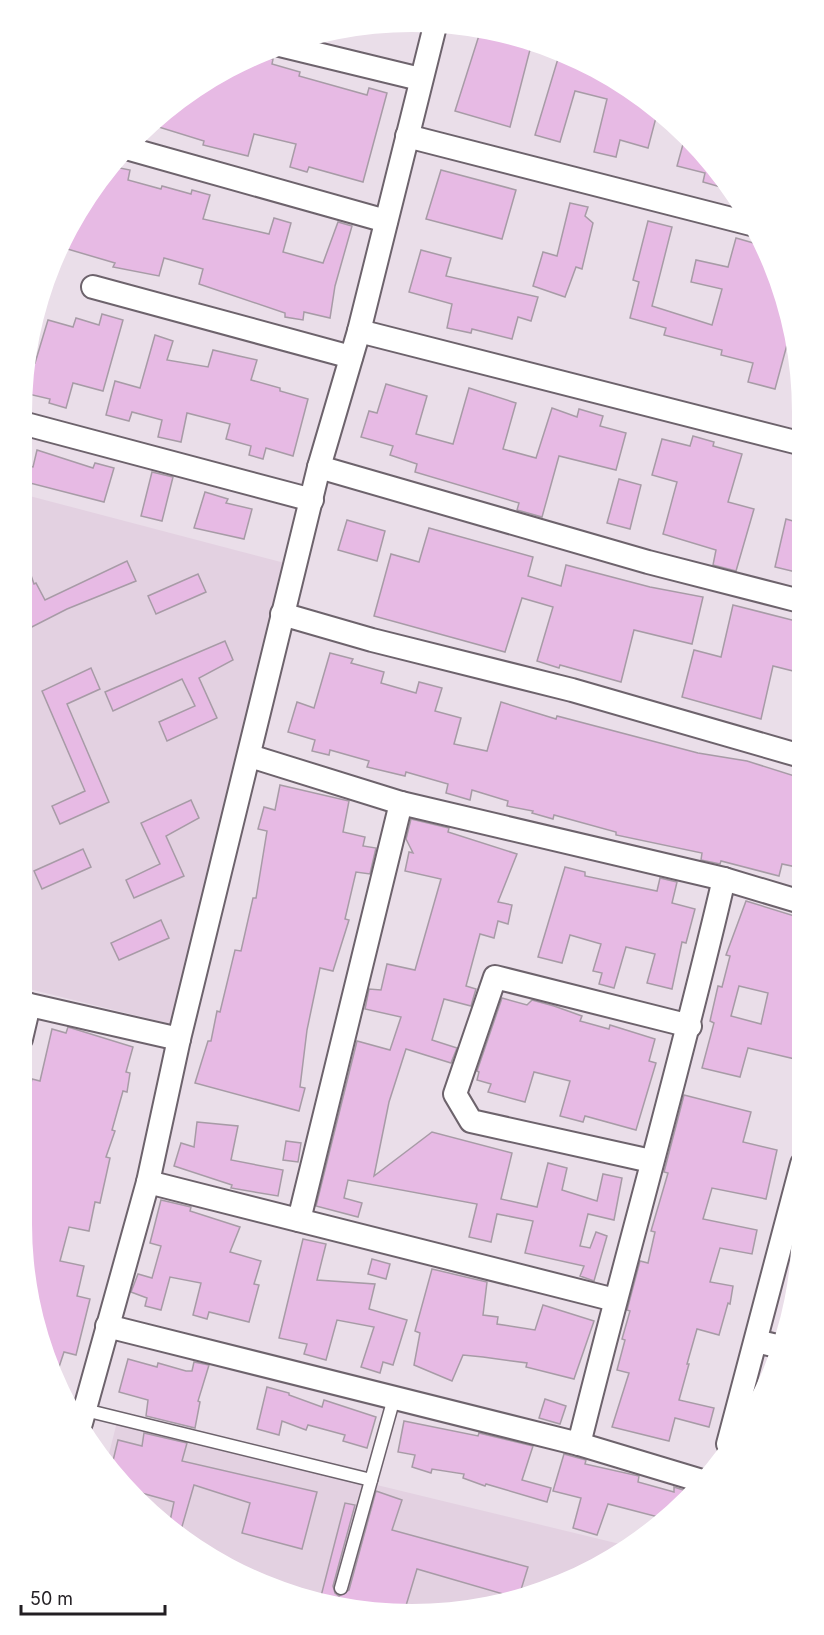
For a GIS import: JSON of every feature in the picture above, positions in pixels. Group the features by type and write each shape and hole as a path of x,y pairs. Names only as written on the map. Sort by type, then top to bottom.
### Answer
{"street":[{"path":"83,1415 148,1182 282,614 319,467 359,332 433,32"},
{"path":"298,49 420,79"},
{"path":"407,136 742,222"},
{"path":"136,151 386,221"},
{"path":"93,287 351,357"},
{"path":"359,332 792,440"},
{"path":"31,425 312,500"},
{"path":"319,467 648,562 792,599"},
{"path":"282,614 572,690 792,753"},
{"path":"250,756 401,803 724,879 792,899"},
{"path":"299,1221 401,803"},
{"path":"579,1444 651,1161 690,1026 724,879"},
{"path":"651,1161 471,1121 455,1094 495,977 690,1026"},
{"path":"31,1005 180,1039"},
{"path":"148,1182 615,1300"},
{"path":"733,1427 792,1222"},
{"path":"107,1326 579,1444 694,1479"},
{"path":"756,1341 772,1345"}],"lane":[{"path":"340,1588 394,1398"},
{"path":"84,1416 371,1480"}],"shaded area":[{"path":"31,496 300,567 187,1028 31,989"},
{"path":"117,1422 617,1543 558,1575 510,1591 486,1596 412,1604 338,1596 314,1591 266,1575 222,1553 180,1525 161,1509 109,1453"}],"building":[{"path":"478,38 530,51 510,127 455,111"},
{"path":"271,58 273,59 272,64 300,72 299,76 367,95 369,88 387,93 363,182 309,167 307,172 290,167 296,144 254,134 248,156 203,145 204,141 160,127 180,110 222,82"},
{"path":"558,60 602,82 655,120 648,148 620,140 616,157 594,152 607,99 575,91 560,142 535,135"},
{"path":"683,145 718,186 703,182 705,173 677,166"},
{"path":"120,168 130,170 128,180 161,189 162,186 191,194 192,190 210,195 203,219 269,234 274,218 291,223 283,252 323,263 338,222 352,226 335,286 330,318 304,312 303,320 285,317 285,313 199,284 203,269 164,258 159,276 113,267 115,263 68,249 82,222"},
{"path":"441,170 516,190 502,239 426,219"},
{"path":"570,203 588,207 585,216 593,223 582,269 576,267 565,297 533,286 543,252 557,256"},
{"path":"648,221 672,227 652,306 712,325 722,289 691,282 696,260 728,267 736,238 752,243 764,266 780,314 786,347 775,389 748,382 753,363 721,355 722,350 664,335 666,328 630,318 639,282 633,280"},
{"path":"421,250 451,258 446,276 538,297 531,321 518,317 512,339 472,329 471,333 447,328 452,304 409,292"},
{"path":"102,314 123,320 103,391 73,383 66,408 49,403 50,399 32,395 35,363 48,320 73,327 76,318 99,325"},
{"path":"155,335 173,341 167,360 208,367 213,350 257,360 251,380 308,399 293,456 266,448 263,459 249,455 251,446 226,439 230,424 187,413 181,442 158,437 162,420 132,412 129,421 106,415 115,381 140,388"},
{"path":"386,384 427,396 416,434 453,444 469,388 516,403 503,449 536,458 552,408 577,417 579,409 603,416 600,426 626,433 616,470 559,456 542,517 517,510 519,503 415,472 417,464 390,455 393,446 361,437 369,411 377,413"},
{"path":"693,436 714,442 713,446 742,454 728,502 754,509 736,571 713,565 716,550 663,534 677,482 652,475 662,439 690,446"},
{"path":"37,450 93,468 95,463 114,468 104,502 31,483 31,467 33,467"},
{"path":"152,472 173,477 162,521 141,516"},
{"path":"619,479 641,485 630,529 607,523"},
{"path":"205,492 228,499 226,503 252,509 244,539 194,528"},
{"path":"786,519 792,521 792,571 775,567"},
{"path":"347,520 385,531 377,561 338,550"},
{"path":"429,528 533,557 528,576 561,586 566,565 650,587 703,597 692,644 634,630 621,682 537,661 553,607 522,598 505,652 374,616 391,554 419,562"},
{"path":"127,561 136,581 67,609 31,627 31,575 45,600"},
{"path":"198,574 206,592 156,614 148,596"},
{"path":"733,605 792,620 792,671 773,666 761,719 682,697 694,650 721,657"},
{"path":"225,641 233,660 199,678 217,718 167,741 159,722 195,706 182,679 113,711 105,692"},
{"path":"330,653 353,659 351,663 384,672 381,683 416,693 419,682 442,688 435,711 461,718 454,744 487,751 501,702 556,719 557,716 698,753 747,761 792,775 792,866 782,864 779,876 721,861 720,864 701,860 702,853 616,835 616,832 554,815 553,819 532,813 533,811 507,806 508,801 472,790 470,800 446,793 448,784 406,772 405,776 367,767 369,761 330,750 329,755 312,751 315,740 288,732 297,702 314,708"},
{"path":"91,668 100,689 67,704 109,802 60,824 52,806 85,791 42,691"},
{"path":"280,785 349,801 343,832 365,837 363,846 376,848 370,874 356,872 345,919 349,920 333,971 320,968 307,1030 300,1087 305,1088 299,1111 195,1083 208,1041 211,1041 217,1011 220,1012 235,950 241,951 253,898 256,898 267,831 258,829 264,807 275,810"},
{"path":"191,800 199,818 166,836 184,876 134,898 126,880 160,864 141,823"},
{"path":"411,819 449,828 448,832 517,854 498,902 512,905 508,924 498,921 494,938 480,934 466,986 476,989 471,1006 444,999 432,1040 457,1048 451,1063 406,1049 389,1102 374,1176 432,1132 512,1153 501,1199 537,1207 548,1163 567,1168 562,1190 597,1201 603,1174 622,1178 614,1220 588,1214 580,1246 590,1248 596,1232 607,1236 594,1281 580,1276 584,1266 525,1253 533,1221 497,1214 491,1242 469,1237 477,1204 348,1180 344,1198 362,1203 358,1217 316,1206 357,1041 390,1050 401,1017 365,1009 369,989 381,990 387,964 415,970 441,879 405,871 409,852 413,853 406,839"},
{"path":"83,849 91,867 42,889 34,871"},
{"path":"565,867 585,872 585,876 657,891 660,878 677,882 672,903 695,909 686,943 682,942 672,989 647,983 655,954 626,947 614,988 599,984 602,973 593,971 601,944 570,935 562,963 538,957"},
{"path":"746,901 792,915 792,1058 748,1048 740,1077 702,1068 714,1023 710,1021 718,986 722,987 730,956 726,955","holes":["739,986 768,993 761,1024 731,1016"]},
{"path":"161,920 169,938 119,960 111,943"},
{"path":"502,998 527,1005 532,1000 582,1016 580,1021 609,1029 610,1025 655,1039 649,1061 656,1063 636,1130 585,1116 583,1122 560,1116 570,1081 534,1072 525,1102 488,1092 491,1084 477,1080 479,1072 477,1071"},
{"path":"68,1027 133,1047 126,1072 130,1073 127,1092 123,1091 112,1130 115,1131 106,1157 110,1158 100,1203 95,1202 89,1231 69,1227 60,1261 84,1266 77,1296 90,1299 76,1355 64,1352 59,1366 44,1321 32,1248 31,1083 32,1079 40,1081 52,1029 66,1033"},
{"path":"684,1095 751,1112 743,1142 777,1150 766,1199 712,1188 703,1219 757,1230 752,1254 720,1248 710,1282 733,1286 730,1304 728,1303 719,1335 697,1329 687,1364 689,1364 679,1400 714,1408 709,1427 675,1418 669,1441 612,1427 629,1373 617,1370 630,1311 627,1310 640,1261 648,1263 655,1232 651,1231 668,1173 664,1172"},
{"path":"197,1122 238,1126 231,1160 283,1170 278,1196 231,1188 232,1185 174,1166 181,1143 194,1147"},
{"path":"286,1141 301,1143 298,1162 283,1160"},
{"path":"161,1200 191,1207 190,1211 240,1227 230,1252 261,1261 254,1284 259,1285 249,1322 209,1312 207,1319 193,1315 201,1283 170,1277 161,1310 145,1306 147,1298 131,1292 138,1274 152,1278 161,1246 150,1243"},
{"path":"303,1239 326,1244 317,1280 375,1284 369,1309 407,1320 393,1365 383,1362 380,1373 361,1367 374,1327 337,1320 326,1360 304,1354 307,1344 279,1338"},
{"path":"372,1259 390,1264 386,1279 368,1274"},
{"path":"432,1269 487,1282 483,1315 498,1317 497,1324 535,1330 543,1305 594,1321 574,1379 526,1367 527,1363 463,1355 452,1381 414,1365 420,1333 415,1331"},
{"path":"128,1359 157,1367 158,1363 186,1371 192,1371 194,1362 209,1365 198,1401 200,1402 195,1428 146,1416 148,1400 119,1392"},
{"path":"267,1387 289,1393 289,1395 322,1407 324,1400 376,1417 367,1448 343,1441 345,1435 308,1425 306,1430 282,1421 279,1435 257,1429"},
{"path":"545,1399 566,1406 560,1424 539,1418"},
{"path":"404,1421 478,1436 479,1433 533,1446 522,1480 551,1488 547,1502 486,1484 485,1486 463,1478 464,1474 432,1469 431,1473 412,1467 415,1455 398,1452"},
{"path":"144,1433 187,1443 182,1461 317,1492 302,1549 242,1533 250,1503 194,1485 182,1526 171,1517 174,1502 145,1494 113,1459 118,1440 142,1446"},
{"path":"564,1454 586,1460 585,1464 639,1476 638,1482 674,1492 674,1487 683,1490 655,1516 608,1504 597,1535 573,1528 581,1498 553,1491"},
{"path":"376,1491 402,1500 392,1530 528,1567 522,1587 500,1593 417,1569 407,1604 362,1600 338,1596 322,1593 345,1503 355,1505 333,1586 335,1593 339,1596 349,1590"}]}
